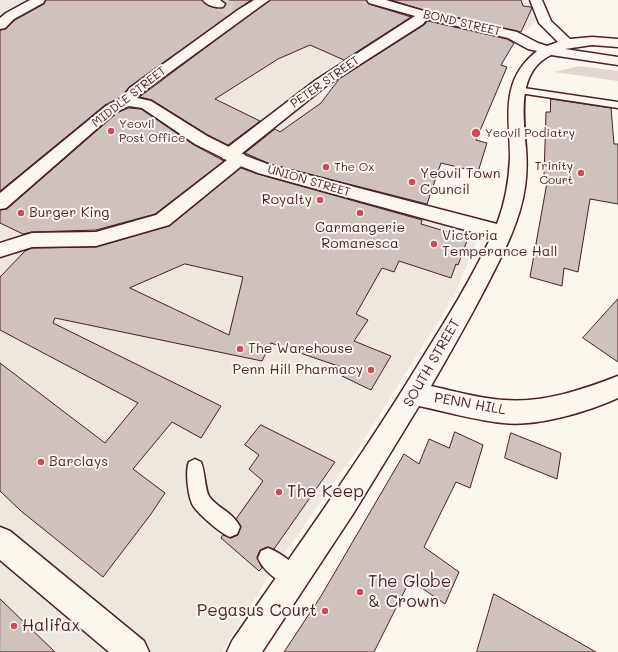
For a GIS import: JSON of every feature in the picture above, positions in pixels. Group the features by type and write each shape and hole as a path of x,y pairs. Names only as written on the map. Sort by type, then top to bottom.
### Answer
{"street":[{"path":"0,25 10,16 39,0"},
{"name":"MIDDLE STREET","path":"0,203 111,109 127,101 135,91 238,11 263,0"},
{"name":"BOND STREET","path":"373,0 424,15 512,35 533,46 557,46"},
{"path":"536,0 545,23 557,46 618,61"},
{"name":"PETER STREET","path":"0,250 32,240 96,239 162,220 321,83 418,21 424,15"},
{"path":"512,35 524,35 536,31 545,23"},
{"path":"557,46 598,40 618,42"},
{"name":"SOUTH STREET","path":"243,652 329,526 414,394 463,310 503,233 515,201 518,158 515,104 517,90 525,71 534,60 557,46"},
{"name":"UNION STREET","path":"127,101 146,104 201,140 234,157 264,169 503,233"},
{"name":"PENN HILL","path":"414,394 504,412 548,410 602,394 618,387"},
{"path":"0,541 133,652"}],"lane":[{"path":"517,90 618,105"},
{"path":"195,468 200,500 230,527"},
{"path":"268,558 293,578"}],"shaded area":[{"path":"0,0 526,0 537,20 525,31 482,34 426,22 315,94 390,114 392,158 375,195 484,224 454,296 360,446 268,577 222,652 0,652"},
{"path":"579,66 618,71 618,81 554,72"}],"building":[{"path":"46,0 202,0 209,6 221,9 224,8 226,4 222,0 251,0 129,87 121,97 105,105 0,191 0,30 6,29 15,20 44,4"},
{"path":"270,0 366,0 369,4 411,17 344,60 310,45 278,59 215,99 260,121 228,145 208,135 152,100 140,97"},
{"path":"391,0 521,0 523,6 532,8 521,32 427,11"},
{"path":"428,21 507,39 514,43 501,65 507,67 476,140 487,143 478,172 441,163 427,204 270,164 245,153 275,129 280,132 321,103 339,79"},
{"path":"551,99 611,108 614,144 618,144 618,204 590,199 578,272 564,268 562,286 530,277 548,177 544,176 546,112 550,112"},
{"path":"129,108 141,109 194,145 224,161 155,214 96,230 32,232 23,234 0,223 0,210 7,209 117,113"},
{"path":"241,168 422,220 421,224 468,238 458,265 456,264 451,278 399,261 394,272 382,268 356,314 368,320 354,341 391,356 371,390 342,376 344,368 271,343 262,361 55,318 53,323 221,406 201,438 172,422 133,469 165,493 151,514 103,577 21,511 0,491 0,363 105,443 138,403 0,330 0,277 25,251 32,248 96,247 169,226","holes":["185,264 243,277 229,335 130,288"]},
{"path":"618,299 618,362 583,338"},
{"path":"261,425 335,462 274,549 267,547 260,550 257,557 262,568 259,571 221,538 223,535 231,538 238,535 241,526 236,519 263,481 249,469 259,455 245,445"},
{"path":"455,432 483,445 470,488 456,482 424,547 459,572 445,604 410,580 374,652 284,652 321,596 404,454 419,464 429,439 449,448"},
{"path":"511,433 561,453 557,479 505,458"},
{"path":"494,594 596,652 477,652"},
{"name":"Halifax","path":"0,599 55,652 0,652"}],"tunnel":[{"path":"219,4 234,10"}],"place":[{"name":"Yeovil Post Office","path":"111,131"},
{"name":"Yeovil Podiatry","path":"476,133"},
{"name":"The Ox","path":"326,167"},
{"name":"Trinity Court","path":"581,173"},
{"name":"Yeovil Town Council","path":"412,182"},
{"name":"Royalty","path":"320,200"},
{"name":"Burger King","path":"21,213"},
{"name":"Carmangerie Romanesca","path":"360,213"},
{"name":"Victoria Temperance Hall","path":"434,244"},
{"name":"The Warehouse","path":"240,349"},
{"name":"Penn Hill Pharmacy","path":"371,370"},
{"name":"Barclays","path":"41,462"},
{"name":"The Keep","path":"279,492"},
{"name":"The Globe & Crown","path":"360,592"},
{"name":"Pegasus Court","path":"325,611"},
{"name":"Halifax","path":"14,626"}]}
